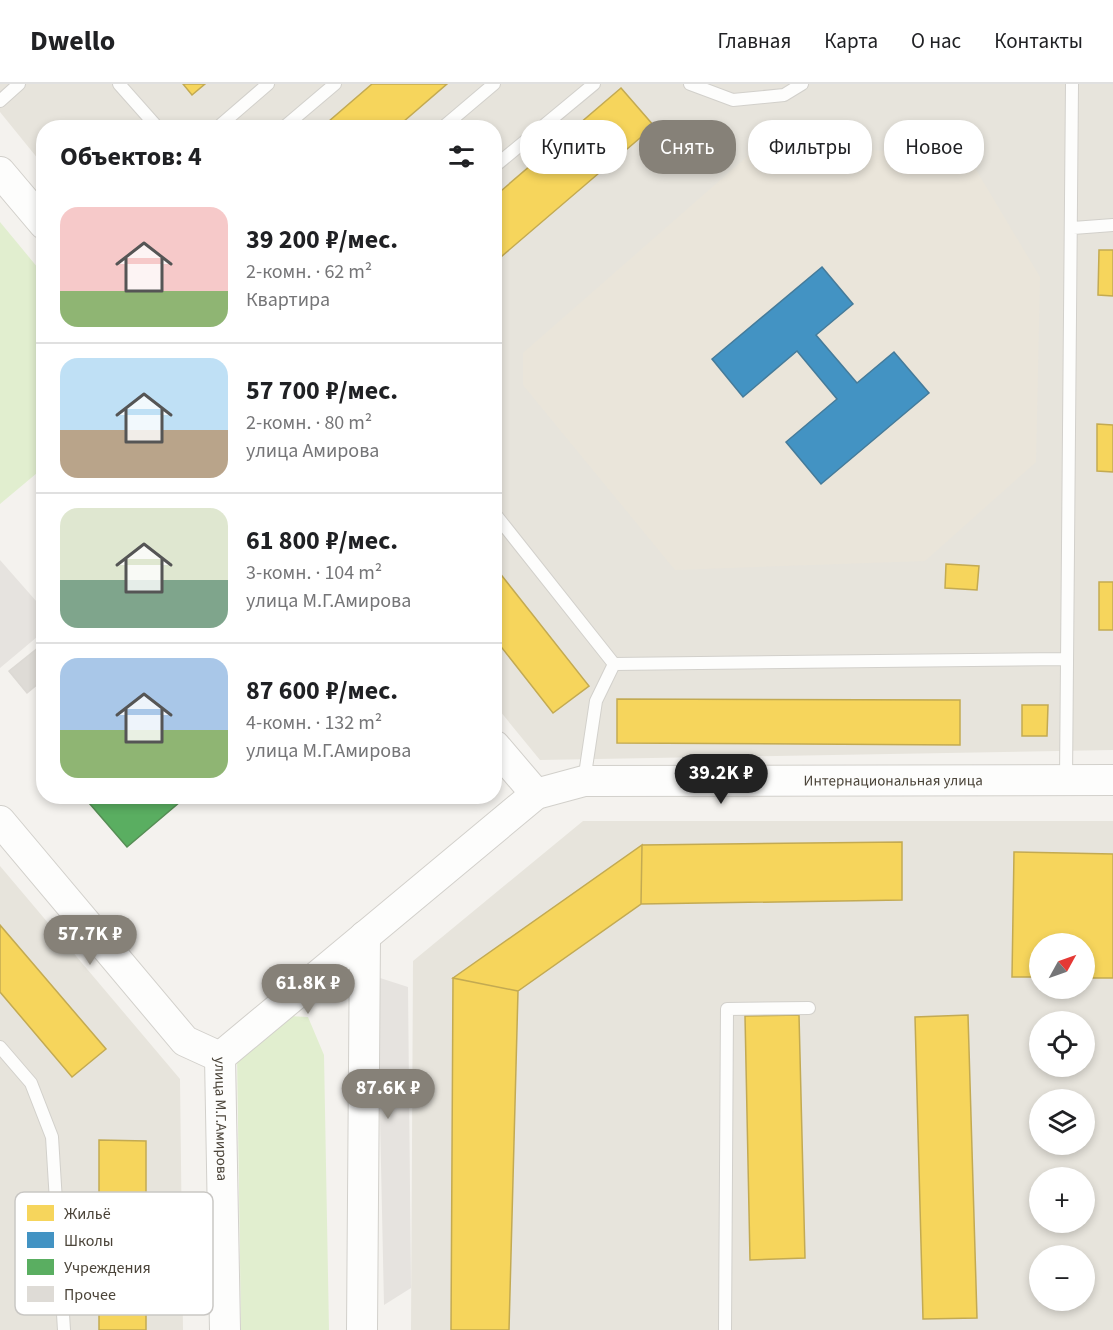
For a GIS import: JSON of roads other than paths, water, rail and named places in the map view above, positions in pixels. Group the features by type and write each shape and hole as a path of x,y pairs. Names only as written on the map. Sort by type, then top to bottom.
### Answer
{"street":[{"path":"0,172 36,215"},
{"path":"502,754 536,794"},
{"name":"Интернациональная улица","path":"365,936 536,794 584,781 1113,780"},
{"path":"0,821 185,1041 220,1057"},
{"path":"362,1316 365,936"},
{"name":"улица М.Г.Амирова","path":"225,1330 220,1057 365,936"}],"lane":[{"path":"0,101 19,84"},
{"path":"119,84 151,120"},
{"path":"226,120 268,84"},
{"path":"292,120 335,84"},
{"path":"451,120 494,84"},
{"path":"502,160 594,84"},
{"path":"690,84 733,100 784,95 802,84"},
{"path":"1066,780 1065,659 1073,228 1072,84"},
{"path":"1073,228 1113,225"},
{"path":"502,523 614,664"},
{"path":"614,664 1065,659"},
{"path":"584,781 596,701 614,664"},
{"path":"725,1330 728,1009 809,1008"},
{"path":"0,1047 31,1083 52,1137 55,1192"},
{"path":"62,1315 63,1330"}]}
